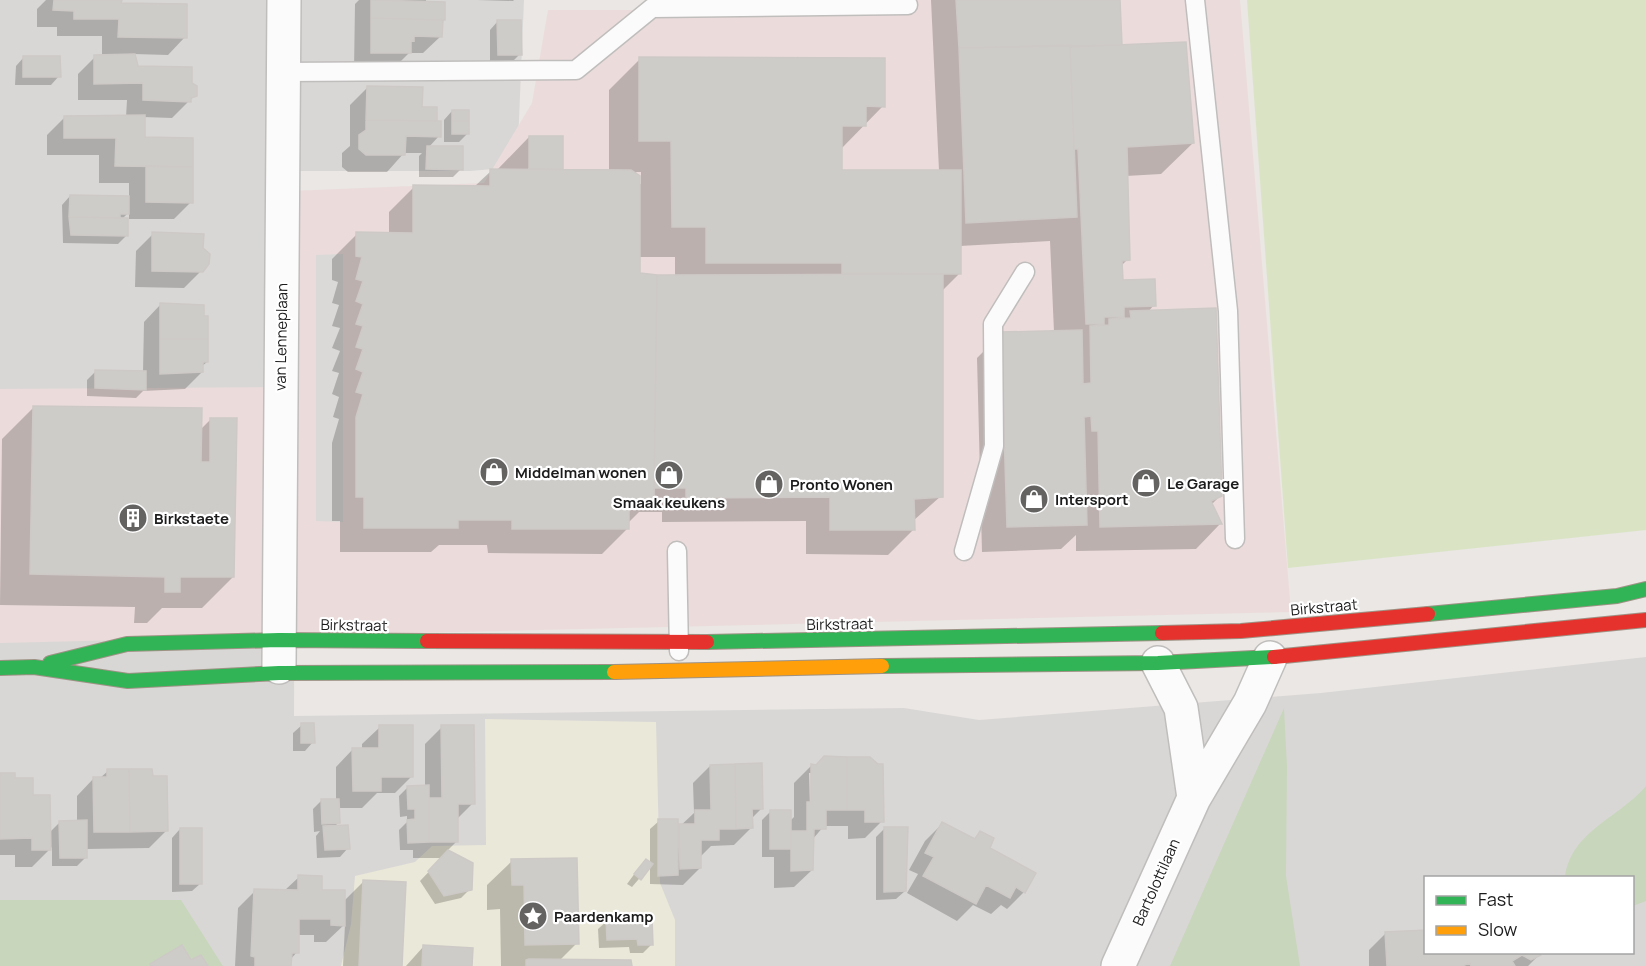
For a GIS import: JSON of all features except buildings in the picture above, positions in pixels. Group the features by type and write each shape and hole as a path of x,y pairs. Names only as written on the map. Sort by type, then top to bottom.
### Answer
{"main road":[{"name":"Birkstraat","path":"34,667 127,645 279,640 679,643 1241,631 1617,596 1646,589"},
{"name":"Birkstraat","path":"0,668 34,667 128,681 279,673 631,672 680,669 1158,663 1270,658 1646,620"}],"street":[{"name":"van Lenneplaan","path":"279,673 284,0"},
{"name":"Bartolottilaan","path":"1118,966 1194,798 1250,703 1270,658"},
{"path":"1158,663 1181,708 1194,798"}],"lane":[{"path":"1195,0 1228,311 1235,539"},
{"path":"284,72 576,70 652,8 908,5"},
{"path":"964,551 994,446 993,324 1025,272"},
{"path":"677,551 680,669"}],"shaded area":[{"path":"0,0 524,0 517,167 470,171 296,171 294,716 904,708 979,720 1321,693 1646,657 1646,966 0,966"},
{"path":"653,0 1240,0 1291,612 0,643 0,389 288,387 290,191 484,183 532,103 548,10 653,10"},
{"path":"343,254 343,522 316,521 316,255"},
{"path":"485,719 656,722 660,883 675,920 675,966 341,966 351,924 355,876 415,862 432,846 486,845"}],"green space":[{"path":"1247,0 1646,0 1646,530 1288,568"},
{"path":"1284,708 1287,766 1286,876 1300,966 1170,966"},
{"path":"1646,786 1646,901 1634,906 1634,876 1565,876 1569,861 1586,836"},
{"path":"0,900 181,900 223,966 0,966"}],"traffic: fast":[{"path":"1428,614 1617,596 1646,589"},
{"path":"707,642 1162,633"},
{"path":"50,663 127,644 279,640 427,641"},
{"path":"882,666 1158,663 1274,657"},
{"path":"0,668 34,667 128,681 279,673 614,672"}],"traffic: slow":[{"path":"614,672 882,666"}],"traffic: jam":[{"path":"1162,633 1241,631 1428,614"},
{"path":"1274,657 1646,620"},
{"path":"427,641 707,642"}],"place":[{"name":"Middelman wonen","path":"494,472"},
{"name":"Smaak keukens","path":"669,475"},
{"name":"Le Garage","path":"1146,483"},
{"name":"Pronto Wonen","path":"769,484"},
{"name":"Intersport","path":"1034,499"},
{"name":"Birkstaete","path":"133,518"},
{"name":"Paardenkamp","path":"533,916"}]}
